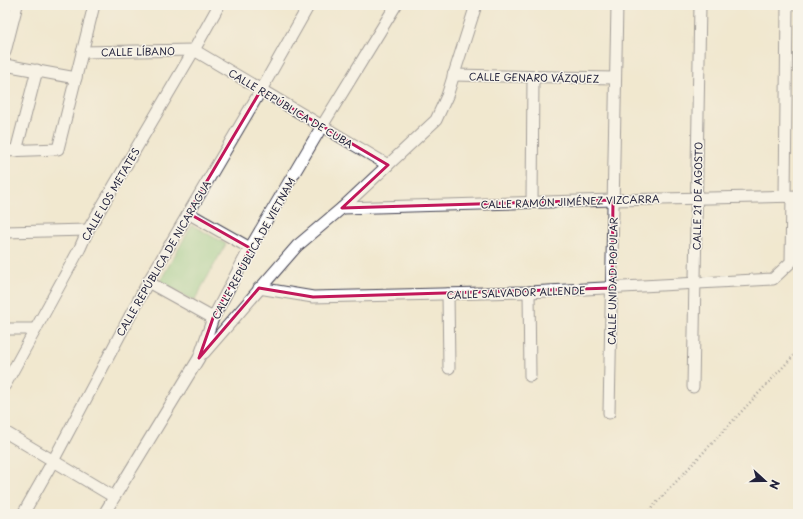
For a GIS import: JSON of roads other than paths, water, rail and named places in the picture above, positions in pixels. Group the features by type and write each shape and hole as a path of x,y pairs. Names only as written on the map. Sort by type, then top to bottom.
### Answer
{"street":[{"path":"5,52 17,5"},
{"path":"37,70 10,151 58,149 94,5"},
{"name":"CALLE LOS METATES","path":"5,385 80,248 88,230 220,5"},
{"name":"CALLE REPÚBLICA DE NICARAGUA","path":"23,514 53,461 148,282 261,90 309,5"},
{"name":"CALLE REPÚBLICA DE VIETNAM","path":"104,514 199,358 213,318 250,248 396,5"},
{"name":"CALLE GENARO VÁZQUEZ","path":"388,166 436,120 446,96 476,5"},
{"name":"CALLE UNIDAD POPULAR","path":"610,413 617,5"},
{"name":"CALLE 21 DE AGOSTO","path":"693,387 700,5"},
{"path":"787,10 798,19"},
{"path":"787,10 794,262"},
{"name":"CALLE LÍBANO","path":"82,52 194,50"},
{"name":"CALLE REPÚBLICA DE CUBA","path":"194,50 388,166"},
{"path":"5,65 76,78"},
{"name":"CALLE GENARO VÁZQUEZ","path":"453,75 615,78"},
{"path":"532,202 533,77"},
{"path":"199,358 297,246 388,166"},
{"name":"CALLE RAMÓN JIMÉNEZ VIZCARRA","path":"342,208 792,196"},
{"path":"188,213 250,248"},
{"path":"5,232 88,230"},
{"name":"CALLE SALVADOR ALLENDE","path":"259,288 313,297 529,292 696,284 773,279 794,262"},
{"path":"148,282 213,318"},
{"path":"529,292 530,376"},
{"path":"448,294 449,368"},
{"path":"5,330 36,329"},
{"path":"5,432 114,497"}]}
